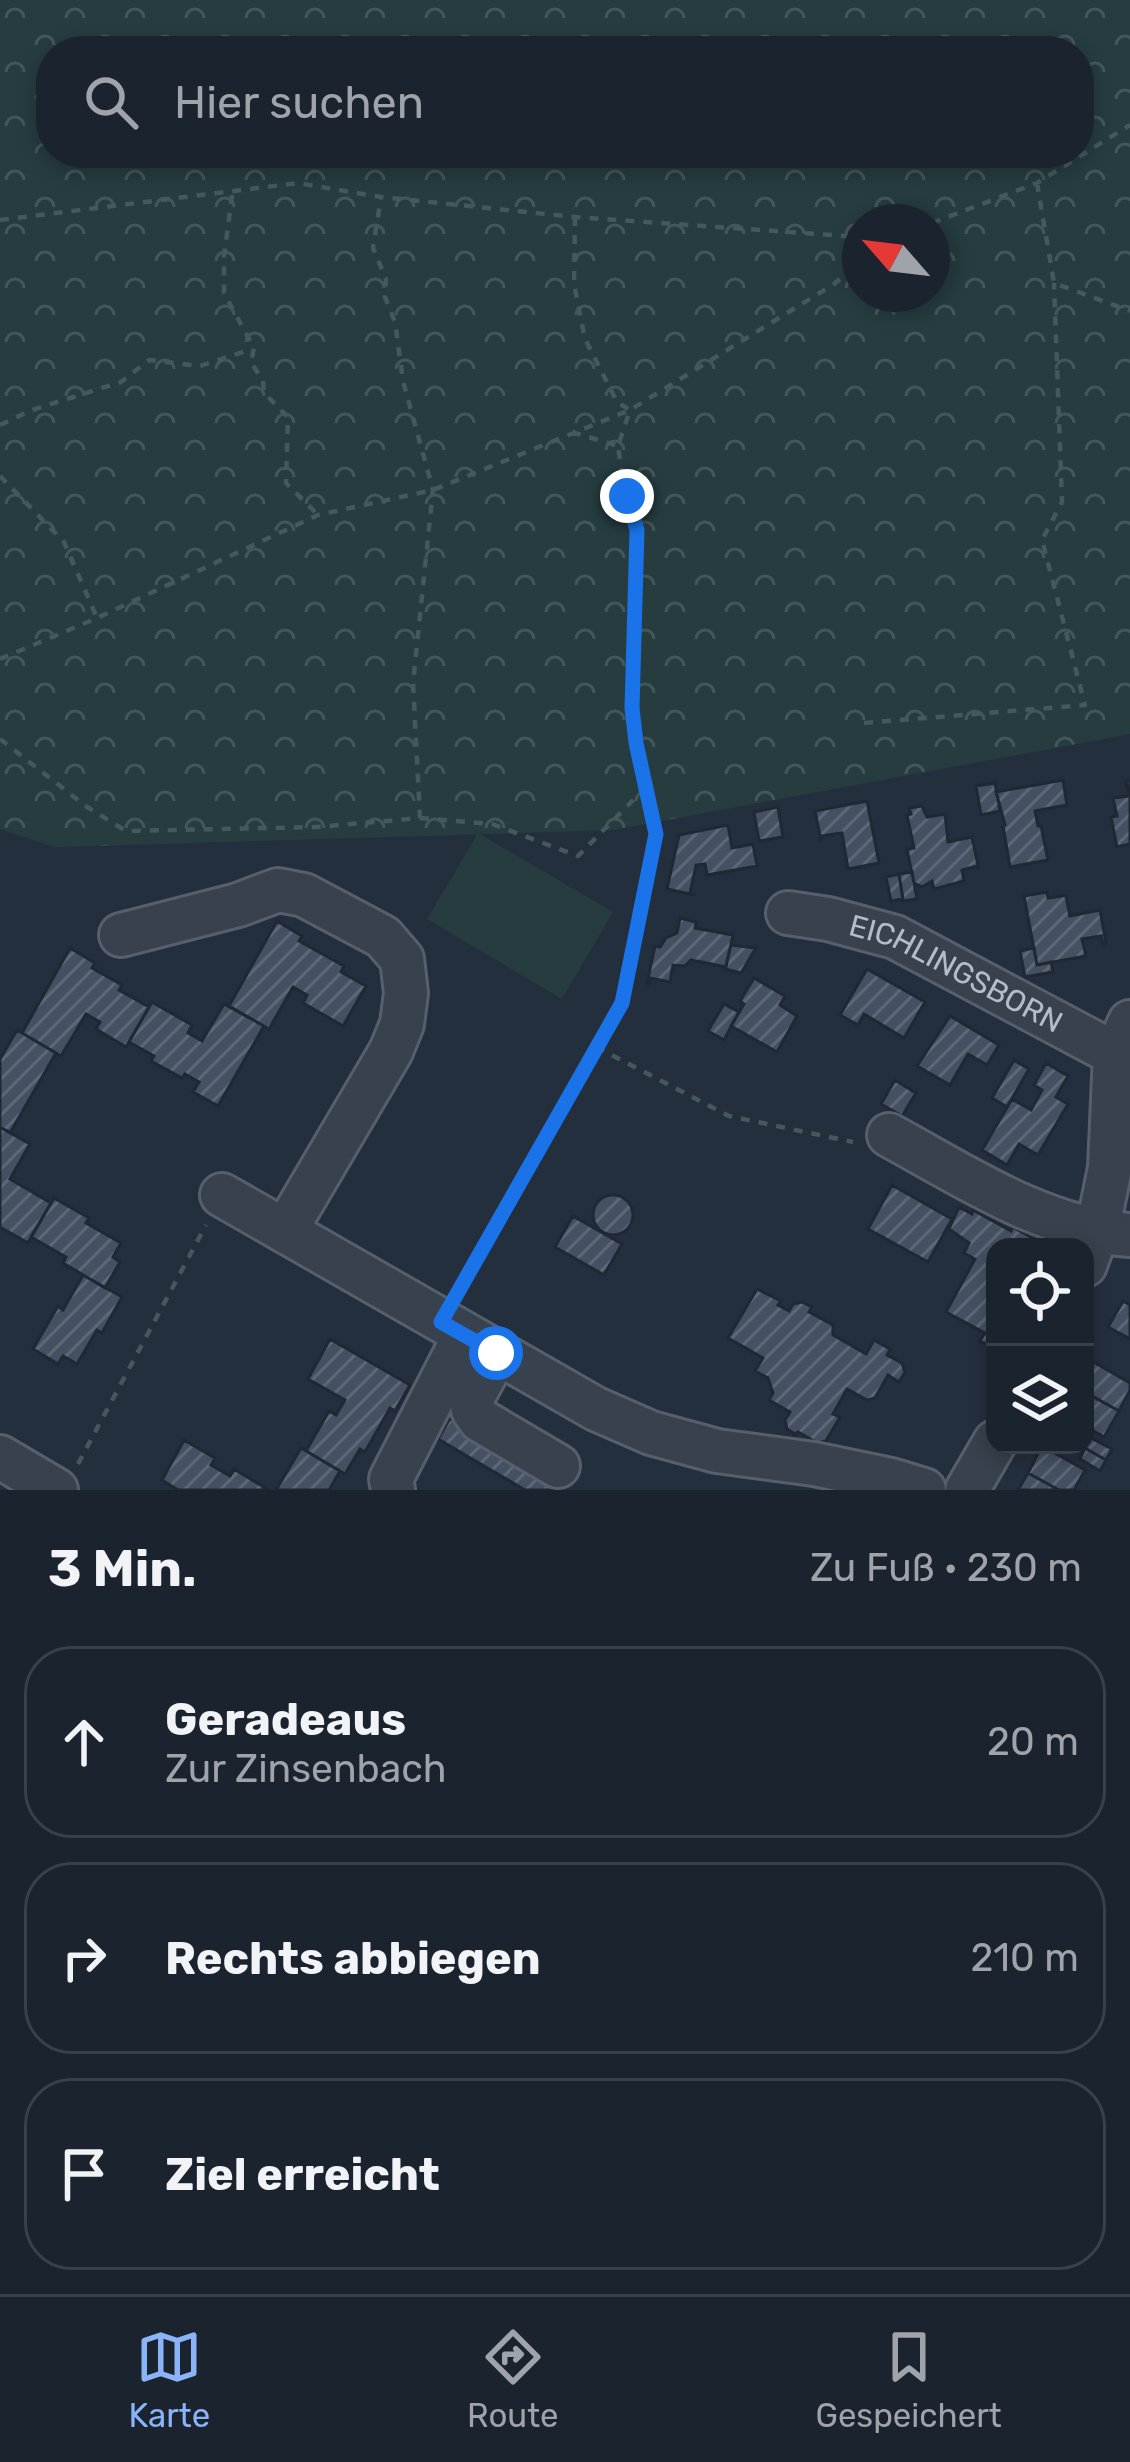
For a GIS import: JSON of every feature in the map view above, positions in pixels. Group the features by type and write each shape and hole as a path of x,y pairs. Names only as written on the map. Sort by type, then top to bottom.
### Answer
{"street":[{"path":"121,935 278,890 304,895 383,937 402,959 403,1024 391,1052 285,1232"},
{"name":"EICHLINGSBORN","path":"788,913 895,937 1123,1038"},
{"path":"889,1135 1004,1198 1104,1244 1123,1038"},
{"path":"221,1195 596,1409 651,1433 716,1451 814,1464 924,1490"},
{"path":"468,1337 473,1410 480,1420 558,1466"},
{"path":"393,1490 391,1479 468,1337"},
{"path":"967,1490 988,1454"},
{"path":"0,1457 68,1475"}],"path":[{"path":"1094,147 1130,125"},
{"path":"950,216 1037,183 1061,168"},
{"path":"0,220 298,183 381,197 575,217 842,237"},
{"path":"864,724 1085,705 1042,540 1062,502 1054,284 1037,183"},
{"path":"232,193 224,293 254,348 251,362 263,381 264,393 288,417 286,483 318,515"},
{"path":"381,197 373,248 386,279 385,297 395,322 403,381 433,490 413,683 420,818"},
{"path":"575,217 574,284 585,339 617,402 630,410"},
{"path":"0,658 318,515 433,490 630,410 842,277"},
{"path":"1054,284 1130,311"},
{"path":"0,425 121,382 149,360 200,366 254,348"},
{"path":"468,1337 596,1047 622,1003 656,834 632,708 637,530 618,446 630,410"},
{"path":"571,432 618,446"},
{"path":"0,476 64,542 97,618"},
{"path":"0,739 87,807 126,831 317,827 420,818 492,824 578,856 647,786"},
{"path":"596,1047 729,1116 857,1142 889,1135"},
{"path":"68,1475 86,1451 191,1254"}],"green space":[{"path":"0,0 1130,0 1130,734 613,830 55,847 0,829"},
{"path":"478,833 613,912 562,999 427,919"}],"building":[{"path":"1063,780 1067,805 1035,811 1048,860 1010,867 996,792"},
{"path":"1130,780 1130,844 1117,847 1113,798 1129,796 1126,781"},
{"path":"995,783 1000,811 981,815 976,786"},
{"path":"867,801 879,863 848,869 842,833 821,836 821,841 815,811"},
{"path":"922,806 927,817 945,814 948,842 972,837 979,870 977,866 962,870 964,881 934,889 932,881 922,887 914,883 907,815 909,808"},
{"path":"778,807 783,837 759,841 754,812"},
{"path":"728,825 732,848 753,844 757,866 707,875 705,864 696,865 690,893 695,895 667,889 679,835"},
{"path":"912,872 917,899 903,901 899,874"},
{"path":"899,874 903,899 891,901 886,877"},
{"path":"1047,892 1048,898 1068,895 1070,916 1100,910 1106,943 1101,936 1082,939 1086,956 1037,965 1024,896"},
{"path":"680,918 696,922 695,928 733,935 726,967 691,960 685,966 673,965 670,982 650,978 649,984 655,946 677,933"},
{"path":"277,921 366,986 343,1026 303,1003 307,995 293,987 269,1029 229,1006"},
{"path":"731,945 756,948 741,973 725,969"},
{"path":"70,948 122,985 119,990 149,1007 126,1047 96,1029 100,1022 86,1014 61,1056 22,1033"},
{"path":"1034,948 1037,965 1051,962 1053,972 1025,977 1020,951"},
{"path":"867,969 925,1002 904,1038 864,1014 858,1025 840,1015"},
{"path":"754,978 785,996 780,1005 797,1016 777,1052 731,1026"},
{"path":"152,1002 192,1025 188,1033 202,1041 224,1004 264,1026 218,1106 193,1092 199,1082 151,1061 154,1056 129,1042"},
{"path":"724,1004 739,1012 724,1040 708,1031"},
{"path":"950,1016 999,1045 987,1065 968,1054 950,1085 917,1066"},
{"path":"17,1030 56,1053 10,1133 0,1127 0,1059"},
{"path":"1014,1060 1029,1069 1007,1107 992,1098"},
{"path":"1046,1063 1068,1076 1056,1097 1068,1104 1038,1155 1019,1144 1007,1165 982,1150 1012,1099 1031,1110 1042,1090 1034,1085"},
{"path":"895,1080 916,1093 902,1116 881,1104"},
{"path":"0,1127 30,1144 10,1179 51,1203 28,1243 0,1227"},
{"path":"892,1185 952,1219 928,1262 868,1229"},
{"path":"613,1195 627,1201 633,1215 627,1229 613,1235 599,1229 593,1215 599,1201"},
{"path":"54,1198 121,1243 113,1257 120,1262 105,1288 31,1237"},
{"path":"959,1207 1033,1238 986,1238 986,1344 980,1341 985,1333 946,1312 975,1259 964,1253 969,1243 949,1229"},
{"path":"573,1216 622,1244 604,1275 555,1247"},
{"path":"83,1275 122,1297 77,1364 63,1356 58,1364 33,1349"},
{"path":"757,1289 781,1301 778,1305 789,1311 802,1302 812,1307 809,1312 833,1325 833,1335 866,1354 874,1340 890,1349 887,1355 902,1363 905,1372 899,1382 888,1375 875,1398 867,1400 847,1389 833,1414 840,1417 826,1441 817,1443 798,1432 793,1437 785,1420 790,1412 769,1400 773,1393 768,1378 755,1371 763,1358 728,1338"},
{"path":"1123,1301 1130,1305 1130,1339 1108,1327"},
{"path":"330,1339 410,1385 345,1474 306,1451 329,1411 336,1415 345,1400 308,1379"},
{"path":"1094,1362 1130,1383 1119,1411 1094,1397"},
{"path":"1094,1397 1119,1411 1104,1437 1094,1431"},
{"path":"450,1418 565,1485 563,1490 525,1490 438,1439"},
{"path":"184,1440 215,1458 211,1465 230,1476 234,1469 269,1490 178,1490 162,1480"},
{"path":"1094,1440 1112,1449 1106,1460 1094,1453"},
{"path":"301,1448 340,1471 329,1490 276,1490"},
{"path":"1094,1453 1106,1460 1100,1471 1080,1459 1082,1454"},
{"path":"1038,1454 1056,1454 1085,1470 1074,1490 1059,1490 1028,1473"},
{"path":"1028,1473 1059,1490 1018,1490"}],"route":[{"path":"496,1353 441,1322 622,1003 656,834 632,708 637,530 627,496"}]}
